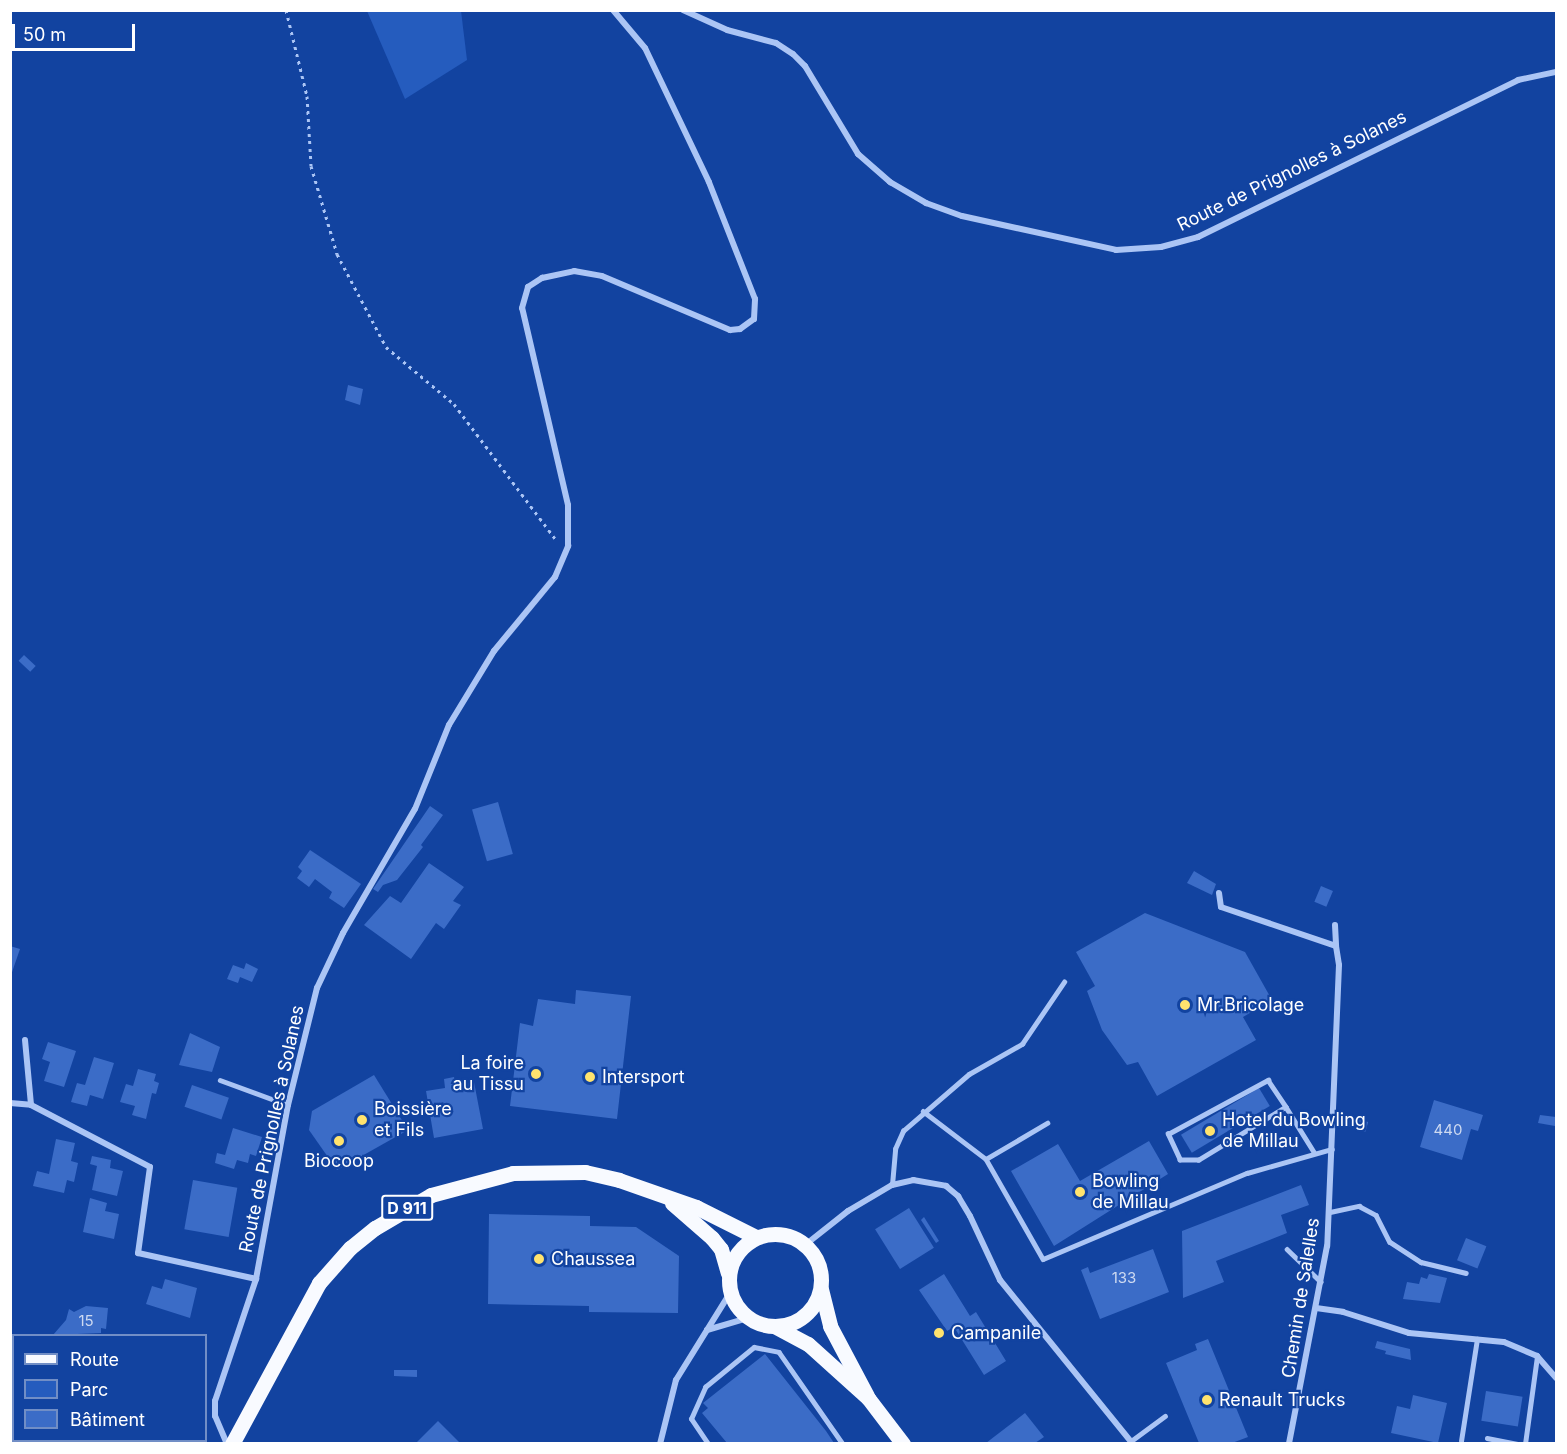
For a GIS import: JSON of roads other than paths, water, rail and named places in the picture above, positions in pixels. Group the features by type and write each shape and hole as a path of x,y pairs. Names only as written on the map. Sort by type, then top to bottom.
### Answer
{"main road":[{"name":"D 911","path":"229,1443 247,1415 294,1324 337,1261 375,1228 423,1200 485,1179 548,1170 619,1180 696,1207 756,1237"},
{"name":"D 911","path":"665,1197 712,1238 721,1249 728,1277"},
{"path":"868,1398 824,1311 818,1261 806,1245 779,1233 756,1237 738,1252 728,1277 730,1293 748,1318 774,1326 808,1344 868,1398 903,1443"},
{"path":"774,1326 793,1323 807,1313 821,1285"}],"street":[{"name":"Route de Prignolles à Solanes","path":"229,1443 215,1416 215,1401 256,1279 288,1106 316,988 343,933 415,809 449,725 494,651 555,578 568,546 568,505 522,308 528,288 542,278 574,271 602,276 730,330 740,329 754,319 755,299 709,182 645,48 613,10"},
{"name":"Route de Prignolles à Solanes","path":"683,10 727,30 776,44 793,54 805,66 858,154 890,182 926,203 962,216 1116,250 1161,247 1198,237 1518,80 1547,71 1557,72"},
{"path":"1219,893 1221,907 1336,946"},
{"name":"Chemin de Salelles","path":"1290,1443 1321,1282 1330,1212 1334,1048 1339,964 1335,925"},
{"path":"25,1040 31,1106"},
{"path":"10,1102 31,1106 150,1167 138,1253 256,1279"},
{"path":"806,1245 848,1211 892,1185 932,1182 946,1186 958,1196 1000,1280 1132,1442"},
{"path":"660,1443 676,1380 730,1293"},
{"path":"1316,1308 1343,1312 1409,1333 1504,1342 1537,1356 1557,1378"},
{"path":"707,1330 748,1318"}],"lane":[{"path":"892,1185 894,1149 903,1131 969,1074 1022,1044 1064,982"},
{"path":"220,1080 288,1106"},
{"path":"1286,1107 1199,1160 1180,1160 1168,1134 1268,1080 1286,1107 1314,1152"},
{"path":"923,1112 986,1159 1043,1259 1247,1173 1314,1152 1332,1149"},
{"path":"986,1159 1047,1123"},
{"path":"1330,1212 1359,1206 1376,1215 1390,1242 1421,1262 1466,1273"},
{"path":"1287,1249 1321,1282"},
{"path":"1461,1441 1477,1338"},
{"path":"708,1443 691,1419 705,1387 754,1347 779,1352 843,1443"},
{"path":"1525,1443 1537,1356"},
{"path":"1132,1442 1164,1416"},
{"path":"1487,1438 1518,1443"}],"place":[{"name":"Mr.Bricolage","path":"1185,1005"},
{"name":"La foire au Tissu","path":"536,1074"},
{"name":"Intersport","path":"590,1077"},
{"name":"Boissière et Fils","path":"362,1120"},
{"name":"Hotel du Bowling de Millau","path":"1210,1131"},
{"name":"Biocoop","path":"339,1141"},
{"name":"Bowling de Millau","path":"1080,1192"},
{"name":"Chaussea","path":"539,1259"},
{"name":"Campanile","path":"939,1333"},
{"name":"Renault Trucks","path":"1207,1400"}]}
